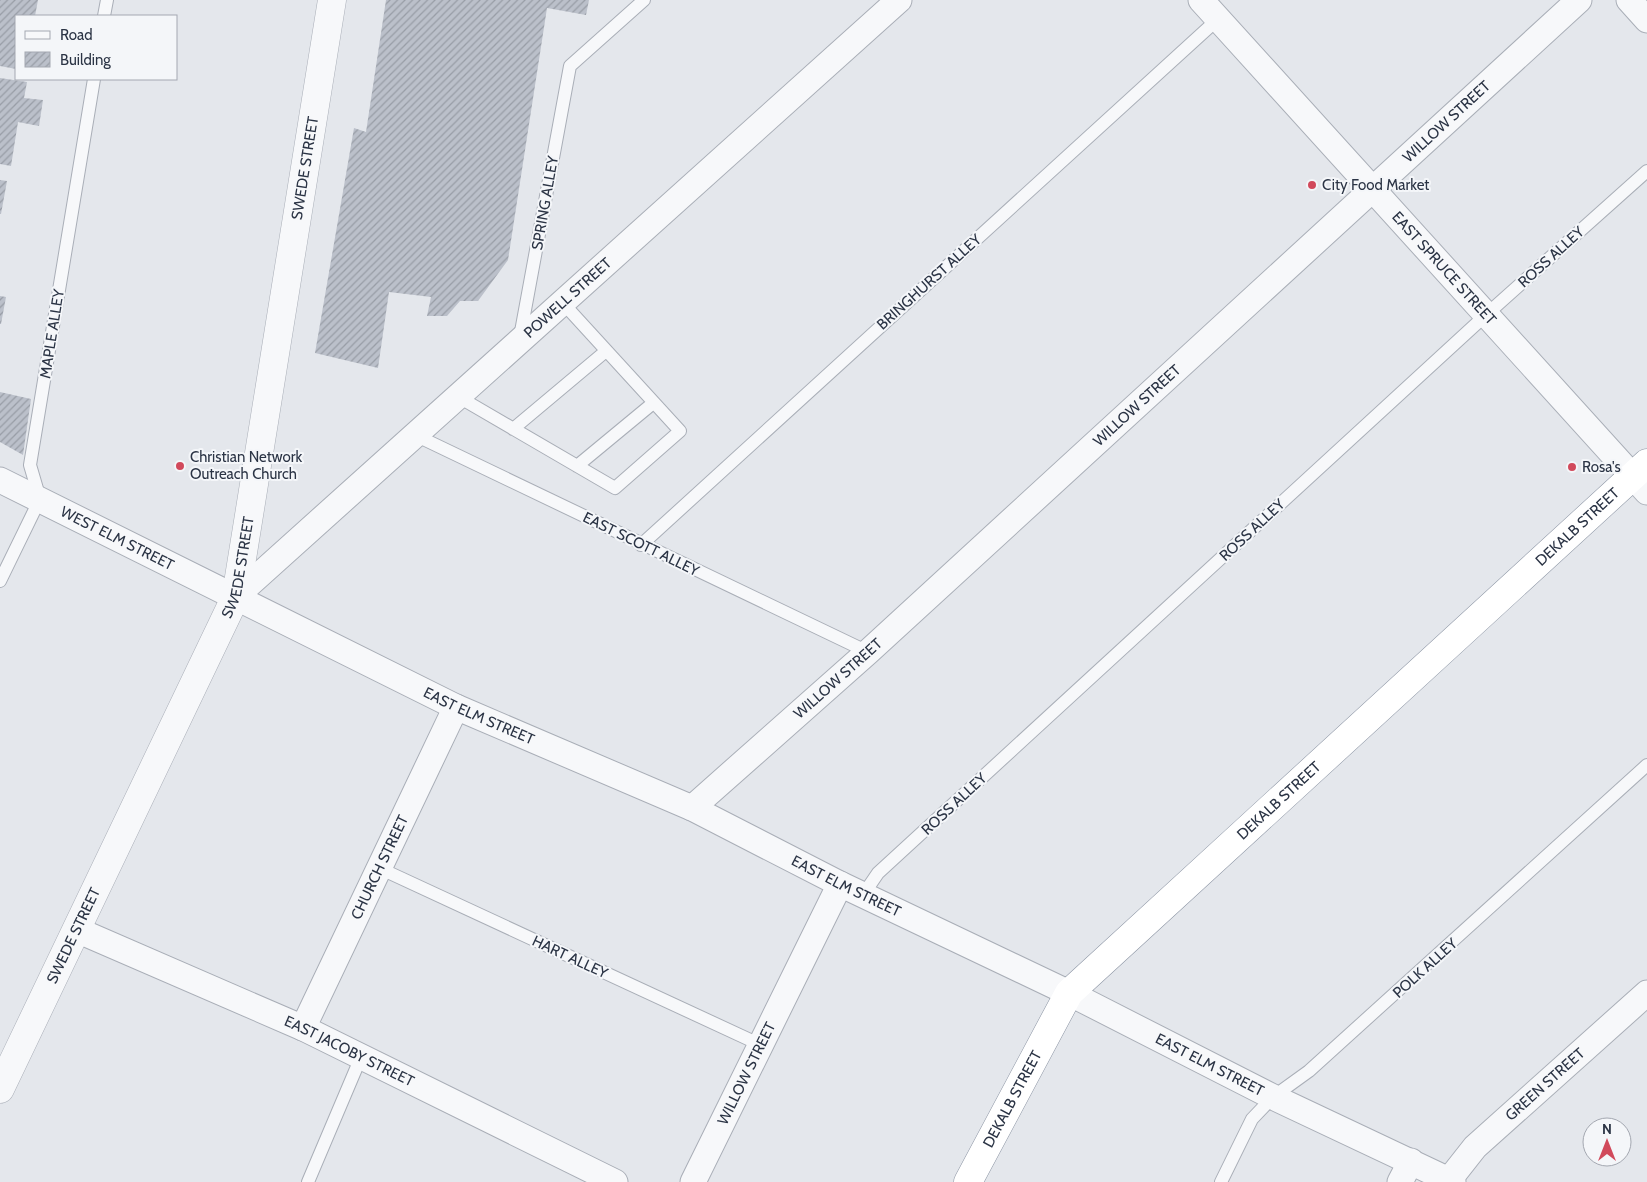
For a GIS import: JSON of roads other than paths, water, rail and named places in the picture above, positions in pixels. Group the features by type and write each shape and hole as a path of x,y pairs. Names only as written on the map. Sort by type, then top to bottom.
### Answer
{"highway":[{"name":"DEKALB STREET","path":"968,1182 1069,993 1642,477"}],"street":[{"name":"SWEDE STREET","path":"0,1089 236,596 332,0"},
{"name":"POWELL STREET","path":"236,596 899,0"},
{"name":"EAST SPRUCE STREET","path":"1201,0 1487,314 1642,477"},
{"name":"WILLOW STREET","path":"692,808 868,652 1579,0"},
{"path":"1629,0 1647,20"},
{"name":"WEST ELM STREET","path":"0,480 236,596"},
{"name":"EAST ELM STREET","path":"236,596 456,707 692,808 840,884 1069,993 1273,1097 1405,1171 1451,1181"},
{"name":"CHURCH STREET","path":"303,1028 456,707"},
{"name":"WILLOW STREET","path":"693,1182 840,884"},
{"name":"EAST JACOBY STREET","path":"77,930 303,1028 615,1182"},
{"name":"GREEN STREET","path":"1451,1181 1475,1147 1647,992"}],"lane":[{"path":"104,15 107,0"},
{"name":"SPRING ALLEY","path":"519,340 570,66 644,0"},
{"name":"BRINGHURST ALLEY","path":"641,544 1218,19"},
{"name":"MAPLE ALLEY","path":"40,499 30,465 94,80"},
{"name":"ROSS ALLEY","path":"863,895 878,874 1487,314 1647,171"},
{"path":"457,396 615,488 680,431 652,404 562,302"},
{"path":"514,429 606,351"},
{"path":"577,466 652,404"},
{"name":"EAST SCOTT ALLEY","path":"415,435 868,652"},
{"path":"0,581 40,499"},
{"name":"POLK ALLEY","path":"1221,1182 1252,1119 1273,1097 1309,1072 1647,766"},
{"name":"HART ALLEY","path":"380,868 761,1045"},
{"path":"308,1182 361,1057"}],"place":[{"name":"City Food Market","path":"1312,185"},
{"name":"Christian Network Outreach Church","path":"180,466"},
{"name":"Rosa's","path":"1572,467"}]}
